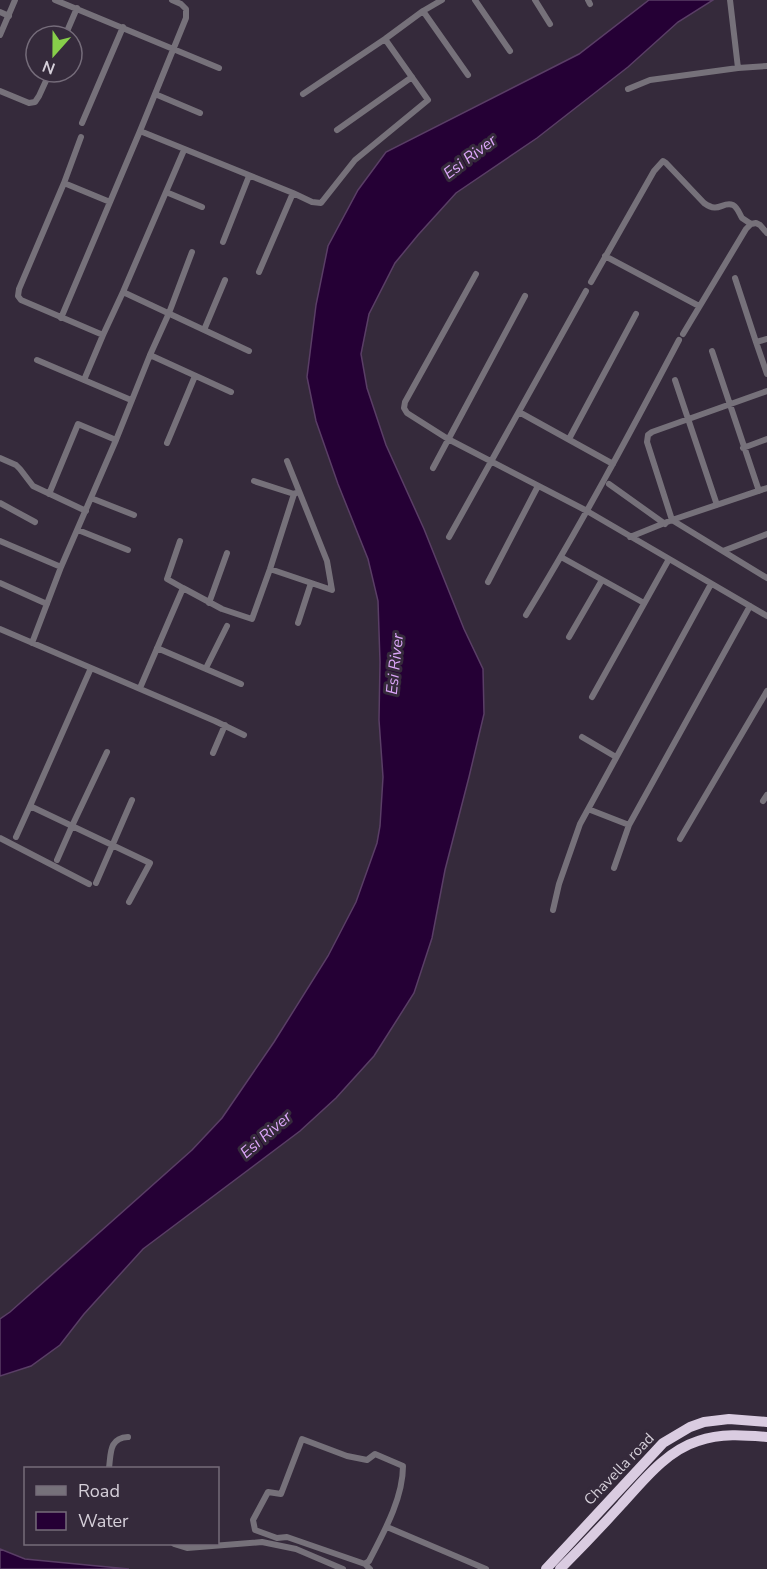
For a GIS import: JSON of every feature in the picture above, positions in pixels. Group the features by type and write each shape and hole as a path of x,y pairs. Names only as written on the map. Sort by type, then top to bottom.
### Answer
{"highway":[{"name":"Chavella road","path":"546,1569 663,1443 690,1427 704,1422 729,1419 767,1422"},
{"name":"Chavella road","path":"560,1569 652,1471 682,1449 710,1437 733,1434 767,1437"}],"street":[{"path":"0,35 15,0"},
{"path":"56,0 219,68"},
{"path":"303,94 442,0"},
{"path":"475,0 510,51"},
{"path":"535,0 550,24"},
{"path":"730,0 738,68"},
{"path":"61,318 186,18 186,9 177,1"},
{"path":"70,24 77,8"},
{"path":"423,11 468,75"},
{"path":"0,12 9,16"},
{"path":"82,123 123,27"},
{"path":"140,131 312,202 321,203 355,160 429,100 385,39"},
{"path":"628,89 650,80 767,66"},
{"path":"337,130 412,77"},
{"path":"0,91 29,103 36,102 44,84"},
{"path":"155,94 200,113"},
{"path":"81,136 18,296 21,300 103,335"},
{"path":"84,380 184,150"},
{"path":"591,282 654,171 663,161 704,203 714,208 725,204 732,205 737,208 744,219 751,224 760,225 767,233"},
{"path":"223,242 249,176"},
{"path":"64,183 110,202"},
{"path":"166,192 202,207"},
{"path":"260,272 292,193"},
{"path":"526,615 587,511 681,337 751,224"},
{"path":"32,642 61,567 169,313 192,252"},
{"path":"605,256 699,306"},
{"path":"476,274 405,402 404,408 407,413 448,439 587,511 767,616"},
{"path":"735,278 767,374"},
{"path":"204,330 225,280"},
{"path":"449,537 586,291"},
{"path":"123,292 249,351"},
{"path":"433,468 525,296"},
{"path":"569,440 636,314"},
{"path":"756,342 767,339"},
{"path":"712,351 759,491"},
{"path":"150,355 231,392"},
{"path":"37,360 131,400"},
{"path":"167,443 195,376"},
{"path":"675,380 717,505"},
{"path":"767,391 652,432 648,435 647,442 672,520 767,578"},
{"path":"519,412 613,464"},
{"path":"49,494 78,424 116,440"},
{"path":"743,448 767,439"},
{"path":"0,458 16,465 33,486 86,511"},
{"path":"270,569 332,590 327,561 297,493 287,461"},
{"path":"254,481 297,493"},
{"path":"609,484 665,524"},
{"path":"488,582 538,486"},
{"path":"630,537 672,520 767,488"},
{"path":"180,541 167,579 209,603 252,619 297,493"},
{"path":"91,498 134,515"},
{"path":"0,503 35,522"},
{"path":"78,530 128,550"},
{"path":"723,551 767,534"},
{"path":"0,541 61,567"},
{"path":"209,603 227,553"},
{"path":"561,557 644,603"},
{"path":"592,696 669,559"},
{"path":"569,637 602,580"},
{"path":"298,623 312,583"},
{"path":"0,584 47,604"},
{"path":"554,910 559,884 580,824 711,584"},
{"path":"140,688 183,588"},
{"path":"614,868 629,825 750,606"},
{"path":"206,668 227,626"},
{"path":"0,629 244,735"},
{"path":"157,648 241,684"},
{"path":"16,837 91,668"},
{"path":"680,839 767,690"},
{"path":"213,753 225,725"},
{"path":"582,738 616,757"},
{"path":"57,860 107,752"},
{"path":"96,883 132,800"},
{"path":"30,806 150,863 129,902"},
{"path":"588,809 629,825"},
{"path":"0,838 88,884"},
{"path":"109,1467 112,1446 115,1441 120,1437 128,1437"},
{"path":"302,1439 347,1456 366,1460 375,1454 403,1466 403,1479 387,1527 368,1567 288,1536 277,1538 255,1530 253,1520 268,1492 281,1494 302,1439"},
{"path":"387,1527 486,1569"},
{"path":"177,1545 187,1548 262,1542 296,1549 343,1569"}],"water":[{"name":"Esi River","path":"649,0 713,0 678,22 628,67 537,138 456,193 395,263 369,314 361,354 367,388 386,445 483,669 484,714 445,870 432,938 414,993 374,1056 336,1098 300,1131 143,1249 84,1314 60,1345 31,1366 0,1376 0,1319 192,1150 222,1118 274,1042 328,956 356,902 377,843 383,777 379,720 378,601 368,559 316,421 307,377 316,305 328,246 358,190 386,152 579,54"},
{"path":"0,1549 25,1559 129,1569 0,1569"}]}
